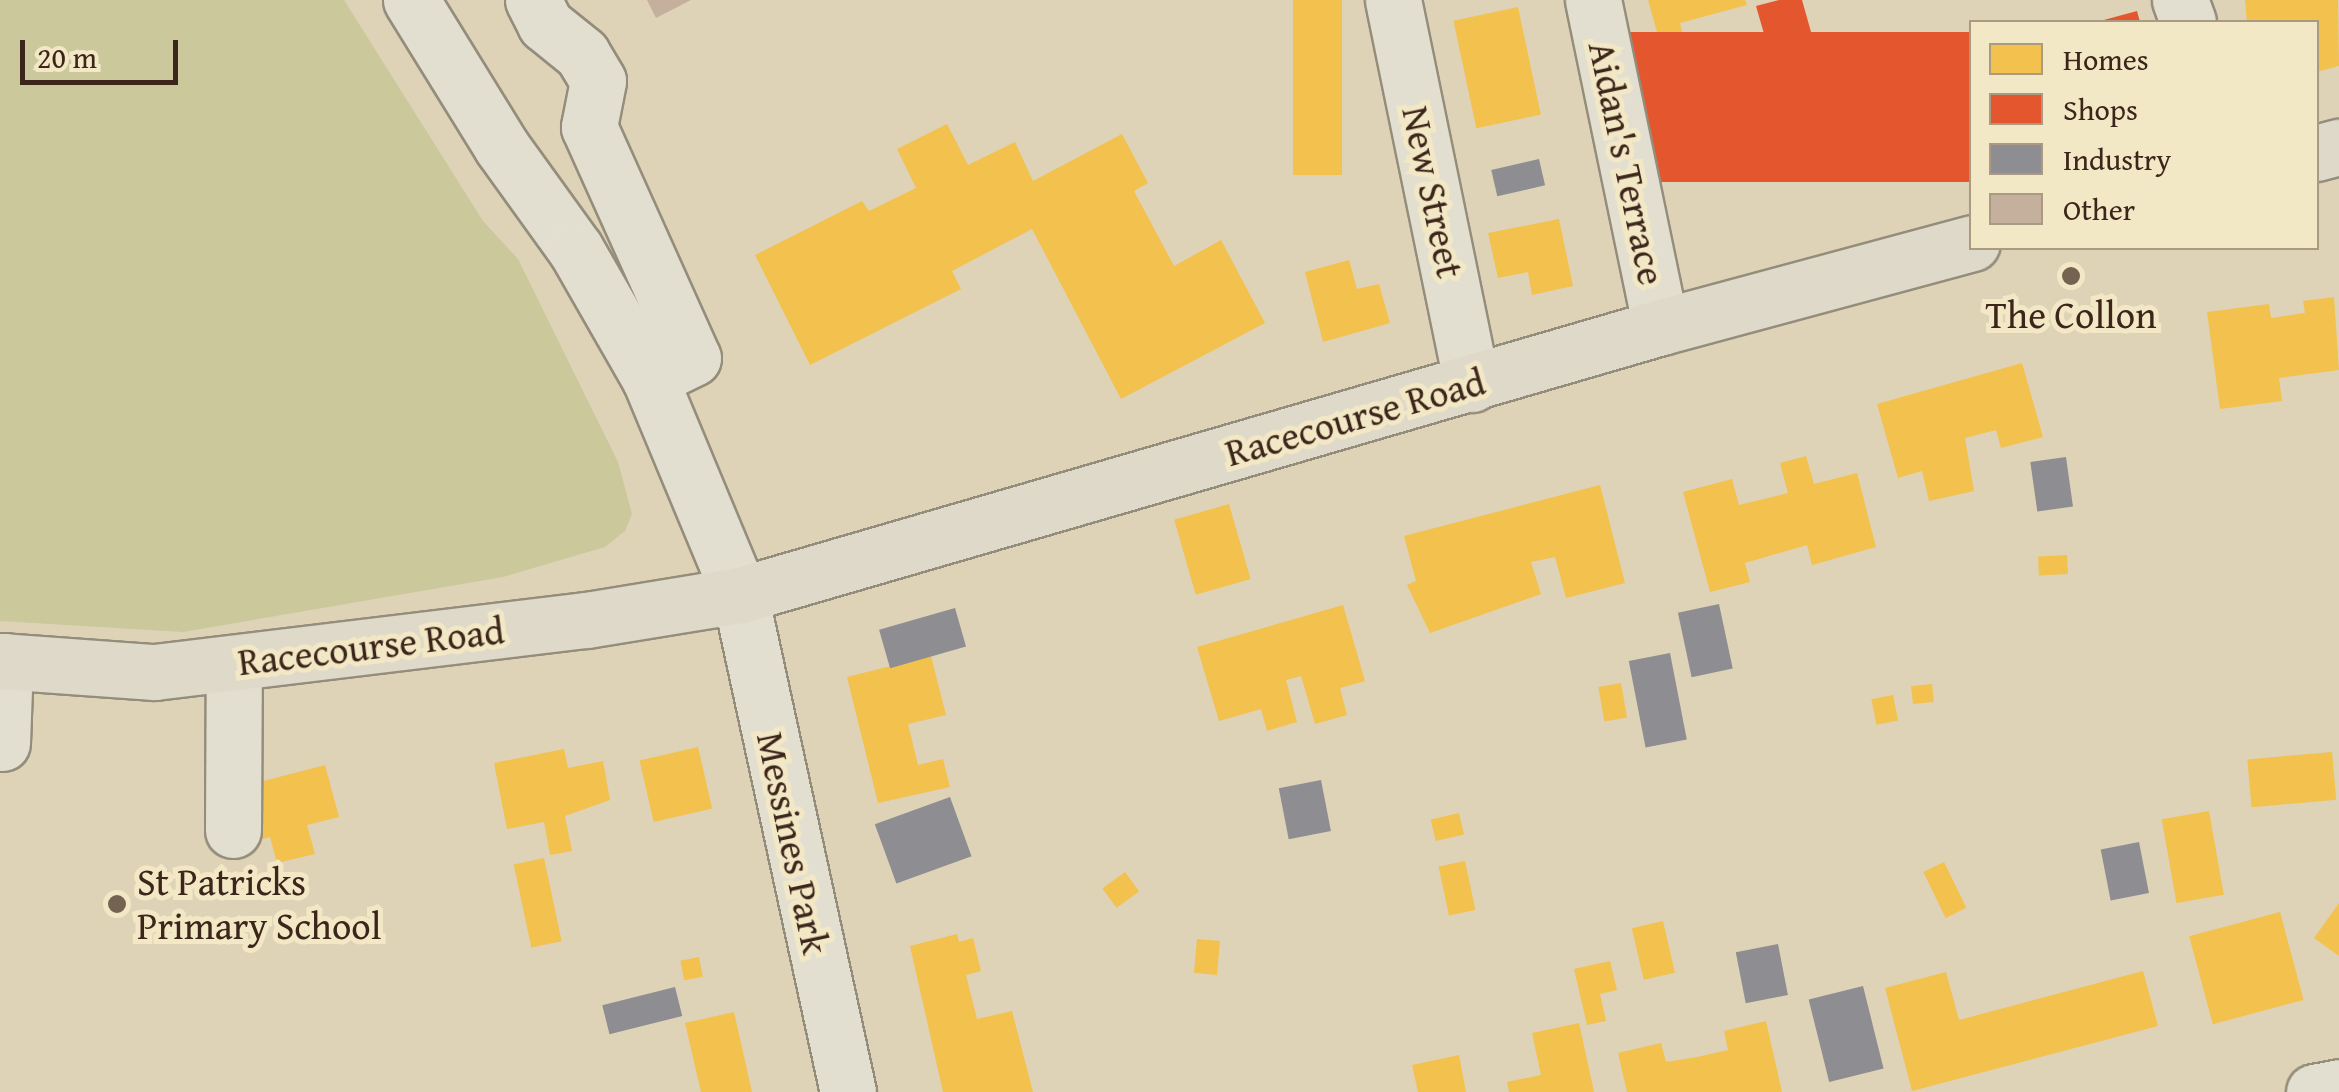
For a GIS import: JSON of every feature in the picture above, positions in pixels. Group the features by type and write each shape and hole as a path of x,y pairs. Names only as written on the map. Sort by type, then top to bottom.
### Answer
{"main road":[{"name":"Racecourse Road","path":"2,661 154,672 587,620 740,595 1661,326 1969,245"}],"street":[{"path":"412,0 501,146 576,250 650,379 740,595"},
{"path":"533,0 545,24 582,54 598,81 588,127 693,358 650,379"},
{"name":"New Street","path":"1393,0 1472,384"},
{"name":"Aidan's Terrace","path":"1593,0 1661,326"},
{"name":"Messines Park","path":"740,595 848,1092"},
{"path":"2,661 2,744"},
{"path":"233,830 234,662"},
{"path":"2314,1092 2339,1087"}],"shaded area":[{"path":"0,0 344,0 483,221 518,259 618,462 632,514 625,531 605,547 503,577 183,632 0,621"}],"building: Homes":[{"path":"1293,0 1342,0 1342,175 1293,175"},
{"path":"1648,0 1745,0 1747,5 1680,23 1692,71 1647,83 1635,37 1657,32"},
{"path":"2245,0 2338,0 2339,66 2319,71 2319,20 2247,20"},
{"path":"1518,7 1541,115 1476,128 1453,21"},
{"path":"947,124 968,165 1015,142 1033,181 1122,134 1148,183 1134,191 1174,266 1221,240 1265,323 1121,399 1032,229 952,271 961,289 810,365 755,255 862,201 869,211 916,188 897,149"},
{"path":"1559,219 1573,286 1532,295 1528,272 1498,278 1488,233"},
{"path":"1349,260 1357,289 1379,284 1390,323 1323,342 1305,272"},
{"path":"2334,297 2339,370 2279,378 2282,401 2220,409 2207,312 2269,304 2271,318 2305,313 2303,301"},
{"path":"2022,363 2043,437 2001,448 1996,430 1965,438 1974,491 1929,501 1922,471 1898,478 1877,404"},
{"path":"1806,456 1814,484 1857,473 1876,547 1812,565 1807,545 1745,563 1750,582 1710,592 1683,492 1732,479 1739,505 1788,493 1780,463"},
{"path":"1600,485 1625,583 1566,598 1555,557 1531,562 1541,594 1430,633 1407,585 1416,581 1404,536"},
{"path":"1229,504 1250,579 1196,595 1174,520"},
{"path":"2067,555 2068,574 2039,575 2038,557"},
{"path":"1343,605 1365,681 1340,688 1347,715 1315,724 1301,676 1286,680 1297,722 1267,731 1261,709 1219,721 1197,647"},
{"path":"931,656 946,715 908,724 918,765 943,759 950,787 878,803 847,677"},
{"path":"1621,683 1627,717 1604,721 1598,687"},
{"path":"1932,684 1934,702 1913,704 1911,686"},
{"path":"1893,695 1898,721 1876,725 1871,699"},
{"path":"698,747 712,808 654,822 640,760"},
{"path":"564,749 568,768 603,761 610,800 565,816 572,851 550,855 544,822 507,829 494,763"},
{"path":"2332,752 2336,800 2252,807 2247,759"},
{"path":"325,765 339,817 307,825 315,854 277,863 270,837 255,841 241,787"},
{"path":"2209,811 2224,895 2176,903 2162,819"},
{"path":"1459,813 1464,834 1436,841 1431,820"},
{"path":"544,858 562,941 531,948 514,864"},
{"path":"1465,861 1475,910 1449,916 1439,867"},
{"path":"1944,862 1966,908 1946,918 1923,872"},
{"path":"1125,872 1139,891 1116,908 1102,888"},
{"path":"2339,903 2339,956 2314,938"},
{"path":"2280,912 2304,1000 2213,1024 2189,936"},
{"path":"1663,921 1675,973 1644,980 1632,928"},
{"path":"957,934 959,942 973,938 981,971 966,975 977,1019 1012,1011 1033,1092 943,1092 910,946"},
{"path":"1197,939 1220,941 1217,975 1194,973"},
{"path":"699,957 703,977 684,980 680,961"},
{"path":"1610,961 1617,990 1600,994 1606,1021 1587,1025 1574,969"},
{"path":"2143,971 2158,1026 1912,1091 1885,988 1946,972 1959,1020"},
{"path":"734,1012 752,1092 701,1092 685,1023"},
{"path":"1766,1021 1782,1092 1627,1092 1618,1053 1661,1043 1666,1062 1697,1057 1728,1050 1724,1031"},
{"path":"1579,1023 1594,1092 1509,1092 1507,1082 1541,1075 1532,1033"},
{"path":"1459,1055 1466,1092 1418,1092 1412,1065"}],"building: Shops":[{"path":"1802,0 1813,39 1769,51 1756,6"},
{"path":"2137,11 2139,20 2104,20"},
{"path":"1621,32 1969,32 1969,182 1621,182"}],"building: Industry":[{"path":"1539,159 1545,185 1497,196 1491,170"},
{"path":"2066,457 2073,507 2037,512 2030,462"},
{"path":"1719,604 1733,669 1692,677 1678,613"},
{"path":"955,608 966,646 890,668 879,630"},
{"path":"1670,653 1687,739 1646,747 1629,661"},
{"path":"1321,780 1331,831 1289,839 1279,788"},
{"path":"950,797 972,856 896,884 875,824"},
{"path":"2139,842 2149,893 2111,900 2101,849"},
{"path":"1778,944 1788,995 1746,1003 1736,952"},
{"path":"1863,986 1884,1068 1829,1082 1809,1000"},
{"path":"675,987 682,1016 609,1034 602,1005"}],"building: Other":[{"path":"647,0 691,0 656,18"}],"place":[{"name":"The Collon","path":"2071,276"},
{"name":"St Patricks Primary School","path":"117,904"}]}
